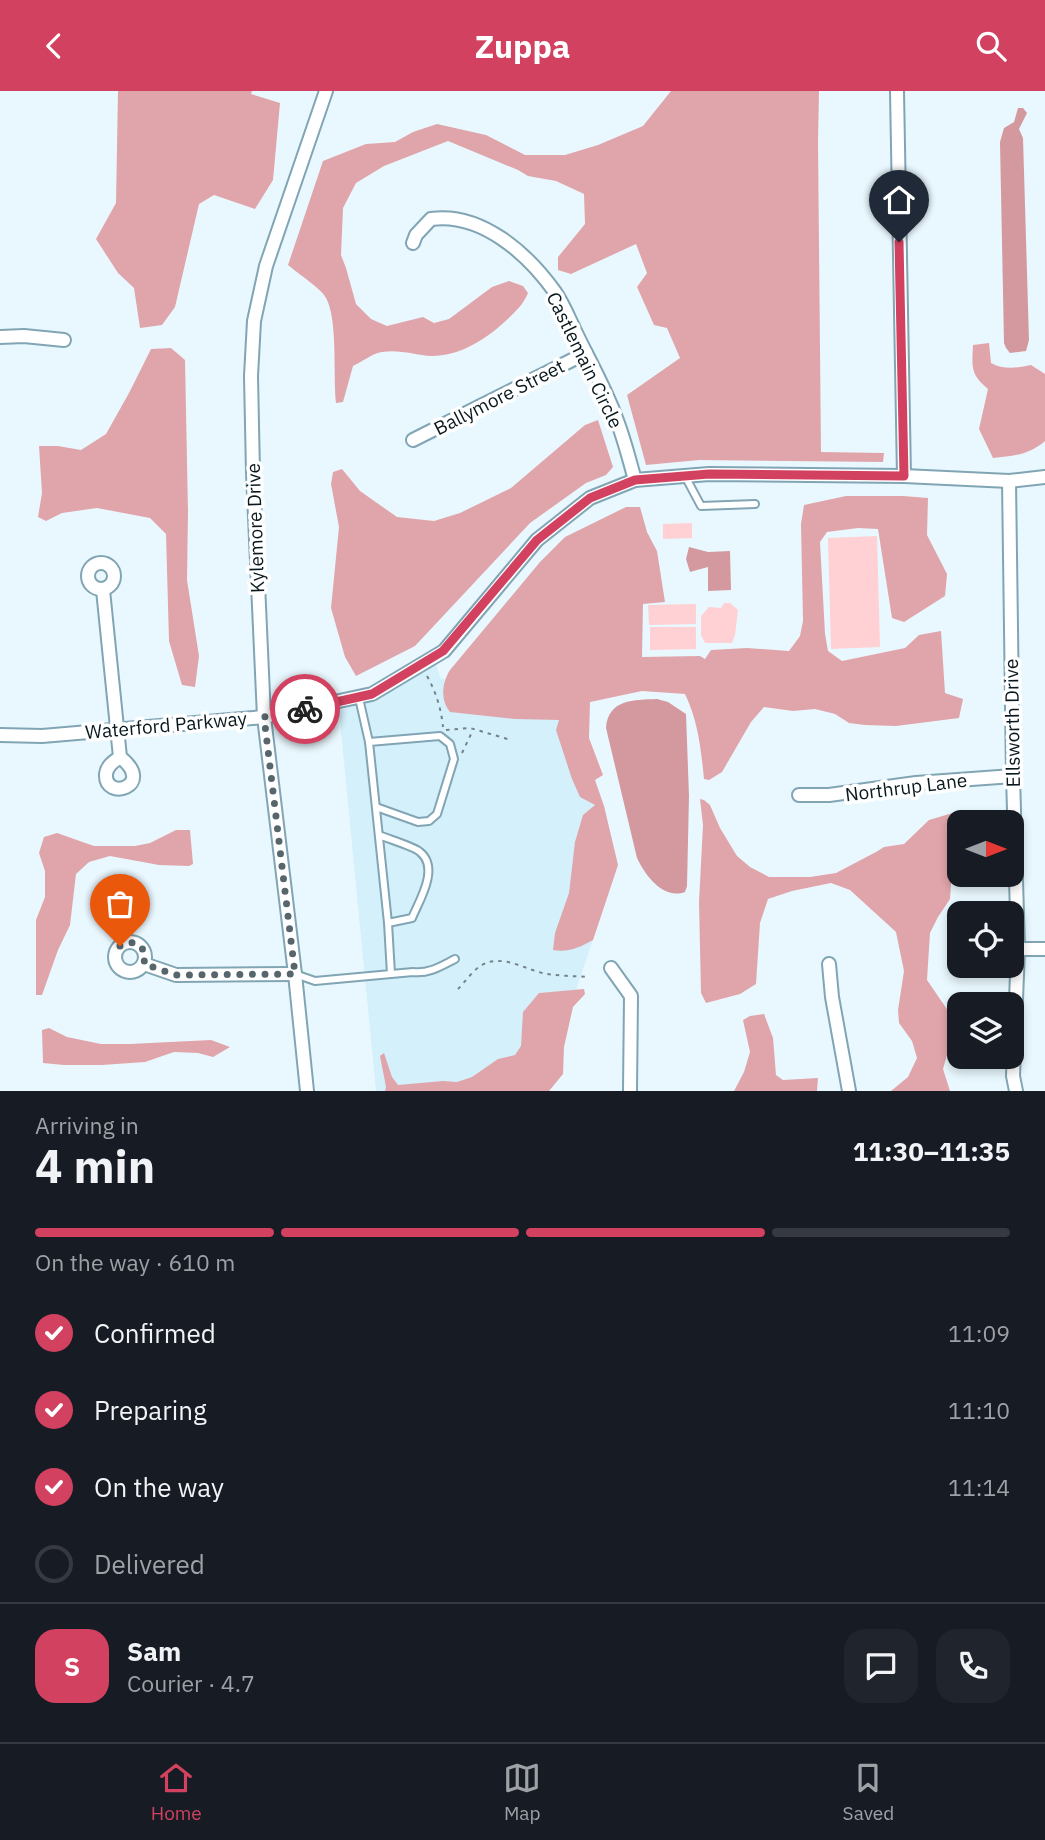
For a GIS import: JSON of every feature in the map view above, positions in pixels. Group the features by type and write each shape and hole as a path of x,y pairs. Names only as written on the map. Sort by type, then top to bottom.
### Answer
{"street":[{"name":"Kylemore Drive","path":"307,1091 264,717 251,376 254,321 266,266 326,91"},
{"path":"897,91 904,476"},
{"name":"Castlemain Circle","path":"413,243 416,235 431,219 446,217 473,223 497,235 531,261 556,294 586,353 616,417 635,480"},
{"path":"0,337 24,336 64,340"},
{"name":"Ballymore Street","path":"413,440 586,353"},
{"name":"Waterford Parkway","path":"0,735 42,736 264,717 372,694 443,651 542,535 590,498 635,480 709,474 904,476 1009,481 1045,477"},
{"name":"Ellsworth Drive","path":"1009,481 1017,901"},
{"path":"103,590 120,757"},
{"name":"Northrup Lane","path":"799,795 829,795 916,783 1013,776"},
{"path":"1024,949 1045,949"},
{"path":"144,964 176,975 295,974"},
{"path":"829,964 832,997 849,1091"},
{"path":"611,968 631,996 631,1091"},
{"name":"Ellsworth Drive","path":"1016,1091 1013,1076 1017,978"}],"lane":[{"path":"685,476 701,506 755,504"},
{"path":"359,698 369,742 391,975"},
{"path":"369,742 440,736 450,744 454,759 437,814 429,821 418,822 376,807"},
{"path":"379,835 421,852 429,867 428,880 412,918 388,923"},
{"path":"295,974 315,981 391,975 431,971 455,959"}],"path":[{"path":"427,675 442,712 443,730 470,728 511,740"},
{"path":"462,753 474,729"},
{"path":"458,989 483,965 499,962 517,964 549,974 587,977"}],"shaded area":[{"path":"118,91 252,91 251,94 280,103 273,180 255,209 214,195 199,204 175,307 162,325 140,328 134,288 118,273 96,239 116,203"},
{"path":"671,91 819,91 821,452 884,453 883,462 699,460 646,465 627,395 680,358 667,328 654,325 637,287 647,273 636,244 571,274 558,270 558,257 585,224 584,194 556,181 528,176 448,141 384,166 356,183 343,208 341,255 356,304 371,319 387,326 423,317 434,323 449,319 492,287 509,281 523,286 528,293 526,298 500,326 477,343 460,351 432,356 388,351 371,356 353,366 343,402 336,403 334,334 330,307 320,290 288,265 323,161 366,144 395,142 413,132 437,124 486,135 525,155 565,155 598,145 643,126"},
{"path":"1018,108 1023,108 1027,113 1019,129 1023,138 1029,340 1026,351 1010,353 1004,343 1000,142 1004,128 1014,122"},
{"path":"989,343 991,363 1016,368 1031,365 1045,374 1045,441 1020,454 993,458 979,429 988,389 973,370 973,345"},
{"path":"171,348 185,360 187,580 199,656 195,687 182,685 169,641 166,534 150,518 97,508 62,513 46,521 38,517 42,493 39,446 81,450 106,434 151,349"},
{"path":"598,420 613,467 606,475 586,483 530,523 415,646 356,676 345,657 331,608 339,527 331,484 333,472 342,469 360,491 397,517 434,521 460,513 511,488 585,425"},
{"path":"846,496 928,498 927,535 947,574 945,596 904,622 892,618 878,529 858,528 827,532 820,542 828,651 842,661 905,648 919,635 941,631 945,693 963,699 959,718 896,726 865,725 849,723 835,714 815,709 793,711 764,707 751,722 722,772 709,780 704,779 696,725 685,694 642,691 590,702 589,738 603,775 595,780 618,865 593,940 574,949 553,950 555,933 569,893 575,842 583,815 595,805 580,797 572,779 556,730 559,720 515,719 450,712 443,691 450,670 540,562 565,537 626,507 640,507 647,532 657,551 665,602 643,604 642,657 700,656 705,659 711,650 747,648 789,651 800,636 803,621 801,524 804,505"},
{"path":"692,523 692,538 663,539 663,524"},
{"path":"877,536 880,647 831,649 828,538"},
{"path":"689,547 708,552 730,551 731,590 708,591 708,567 690,572 686,559"},
{"path":"724,603 730,603 738,610 732,643 705,643 701,635 701,616 709,607 721,608"},
{"path":"696,604 696,624 649,625 648,605"},
{"path":"650,627 696,627 696,649 650,650"},
{"path":"435,662 441,679 557,672 604,806 618,865 576,990 539,993 520,1068 473,1091 376,1091 339,711 396,688"},
{"path":"657,699 668,702 686,714 689,796 687,886 685,892 677,894 656,884 637,858 606,728 608,718 617,706 631,701"},
{"path":"700,799 710,805 737,856 750,867 769,877 810,877 836,873 884,847 904,844 929,820 947,815 947,887 951,887 950,899 930,933 927,980 947,1009 947,1055 943,1069 950,1091 891,1091 908,1077 917,1058 912,1041 899,1023 898,1010 904,971 896,932 850,890 831,883 768,899 760,923 756,984 740,994 706,1003 701,993 699,902 703,825"},
{"path":"176,830 190,830 193,864 189,866 159,865 110,856 89,862 76,874 70,925 42,995 36,995 36,920 45,897 45,871 39,853 44,837 57,833 94,846 135,846 150,843"},
{"path":"584,989 585,994 573,1007 564,1047 563,1074 549,1091 385,1091 380,1056 384,1053 392,1077 398,1085 457,1082 472,1077 498,1059 515,1055 521,1046 523,1012 539,993"},
{"path":"764,1014 773,1038 776,1075 783,1080 818,1078 817,1091 734,1091 750,1052 743,1020"},
{"path":"49,1028 67,1037 101,1044 211,1040 230,1047 213,1057 174,1052 145,1062 102,1065 43,1063 42,1030"}],"way so far":[{"path":"120,946 132,942 137,944 145,953 144,964 176,975 295,974 264,717 305,709"}],"route":[{"path":"305,709 372,694 443,651 537,540 590,498 635,480 709,474 904,476 899,242"}]}
